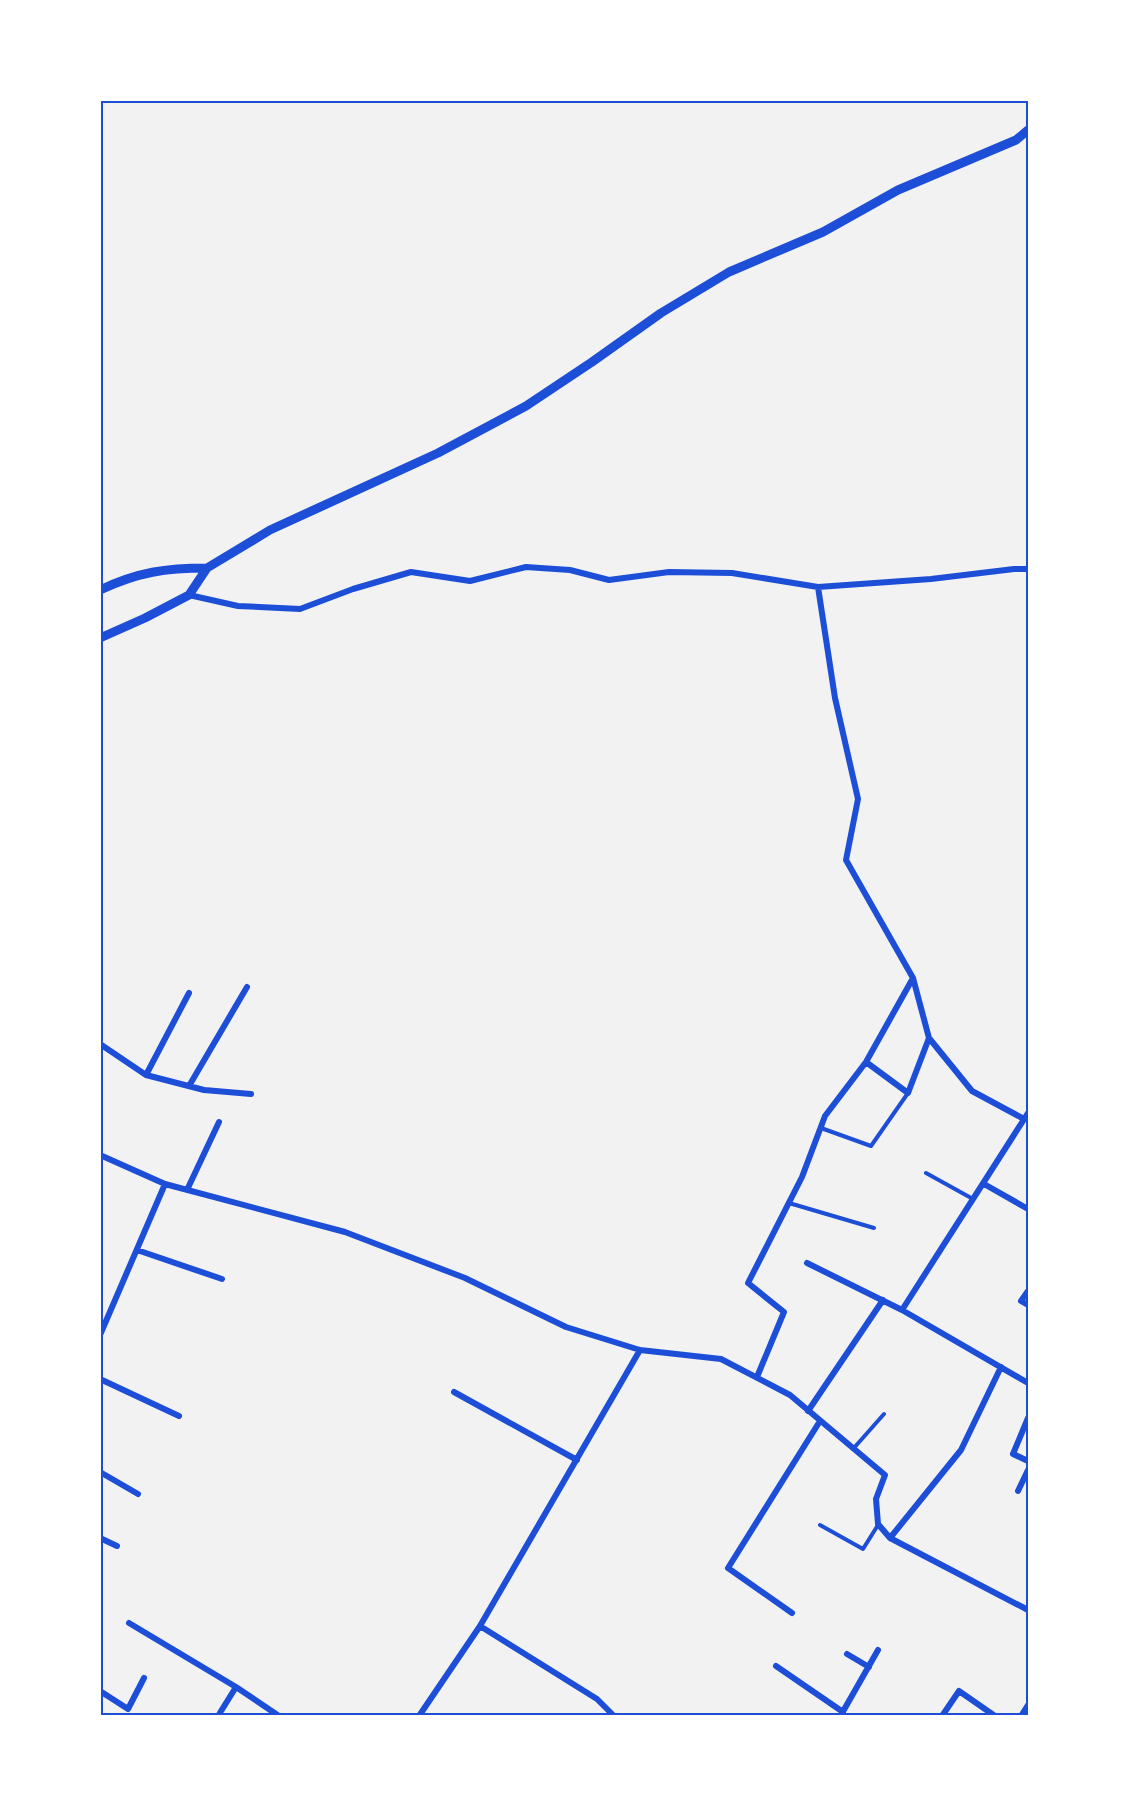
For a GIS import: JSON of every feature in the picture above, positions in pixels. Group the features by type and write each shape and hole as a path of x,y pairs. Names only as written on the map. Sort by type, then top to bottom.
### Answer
{"street":[{"path":"100,638 189,595 207,568 270,530 438,453 526,406 661,312 729,272 823,232 898,190 1016,140 1029,130"},
{"path":"189,595 238,606 300,609 353,589 411,572 470,581 526,567 570,570 609,580 669,572 732,573 818,587 1029,569"},
{"path":"100,590 123,579 172,568 207,568"},
{"path":"818,587 835,698 858,799 846,860 913,978 930,1038 972,1091 1024,1119"},
{"path":"757,1377 784,1312 748,1283 802,1177 825,1116 866,1062 913,978"},
{"path":"189,1086 247,987"},
{"path":"146,1075 189,993"},
{"path":"866,1062 908,1093 930,1038"},
{"path":"100,1044 146,1075 204,1090 251,1094"},
{"path":"902,1310 1029,1113"},
{"path":"187,1190 219,1122"},
{"path":"100,1155 165,1184 345,1232 465,1278 567,1327 640,1350 721,1359 790,1395 885,1475 876,1499 878,1524 890,1539 1029,1610"},
{"path":"100,1335 104,1319 165,1184"},
{"path":"984,1184 1029,1209"},
{"path":"137,1250 222,1279"},
{"path":"807,1263 902,1310 1029,1383"},
{"path":"1029,1291 1022,1301 1029,1305"},
{"path":"808,1411 883,1300"},
{"path":"419,1716 480,1626 640,1350"},
{"path":"890,1539 961,1450 1001,1367"},
{"path":"100,1379 179,1416"},
{"path":"454,1392 577,1460"},
{"path":"1029,1418 1013,1454 1029,1461"},
{"path":"792,1613 728,1568 820,1421"},
{"path":"1018,1491 1029,1470"},
{"path":"100,1472 138,1494"},
{"path":"100,1538 117,1546"},
{"path":"129,1623 236,1687 279,1716"},
{"path":"480,1626 597,1699 614,1716"},
{"path":"776,1665 842,1714 878,1650"},
{"path":"846,1654 869,1667"},
{"path":"100,1691 128,1709 144,1678"},
{"path":"218,1716 236,1687"},
{"path":"942,1716 959,1691 995,1716"},
{"path":"1021,1716 1029,1706"}],"lane":[{"path":"821,1128 871,1146 908,1093"},
{"path":"926,1173 974,1199"},
{"path":"789,1203 874,1228"},
{"path":"853,1449 884,1414"},
{"path":"820,1525 863,1549 878,1524"}]}
